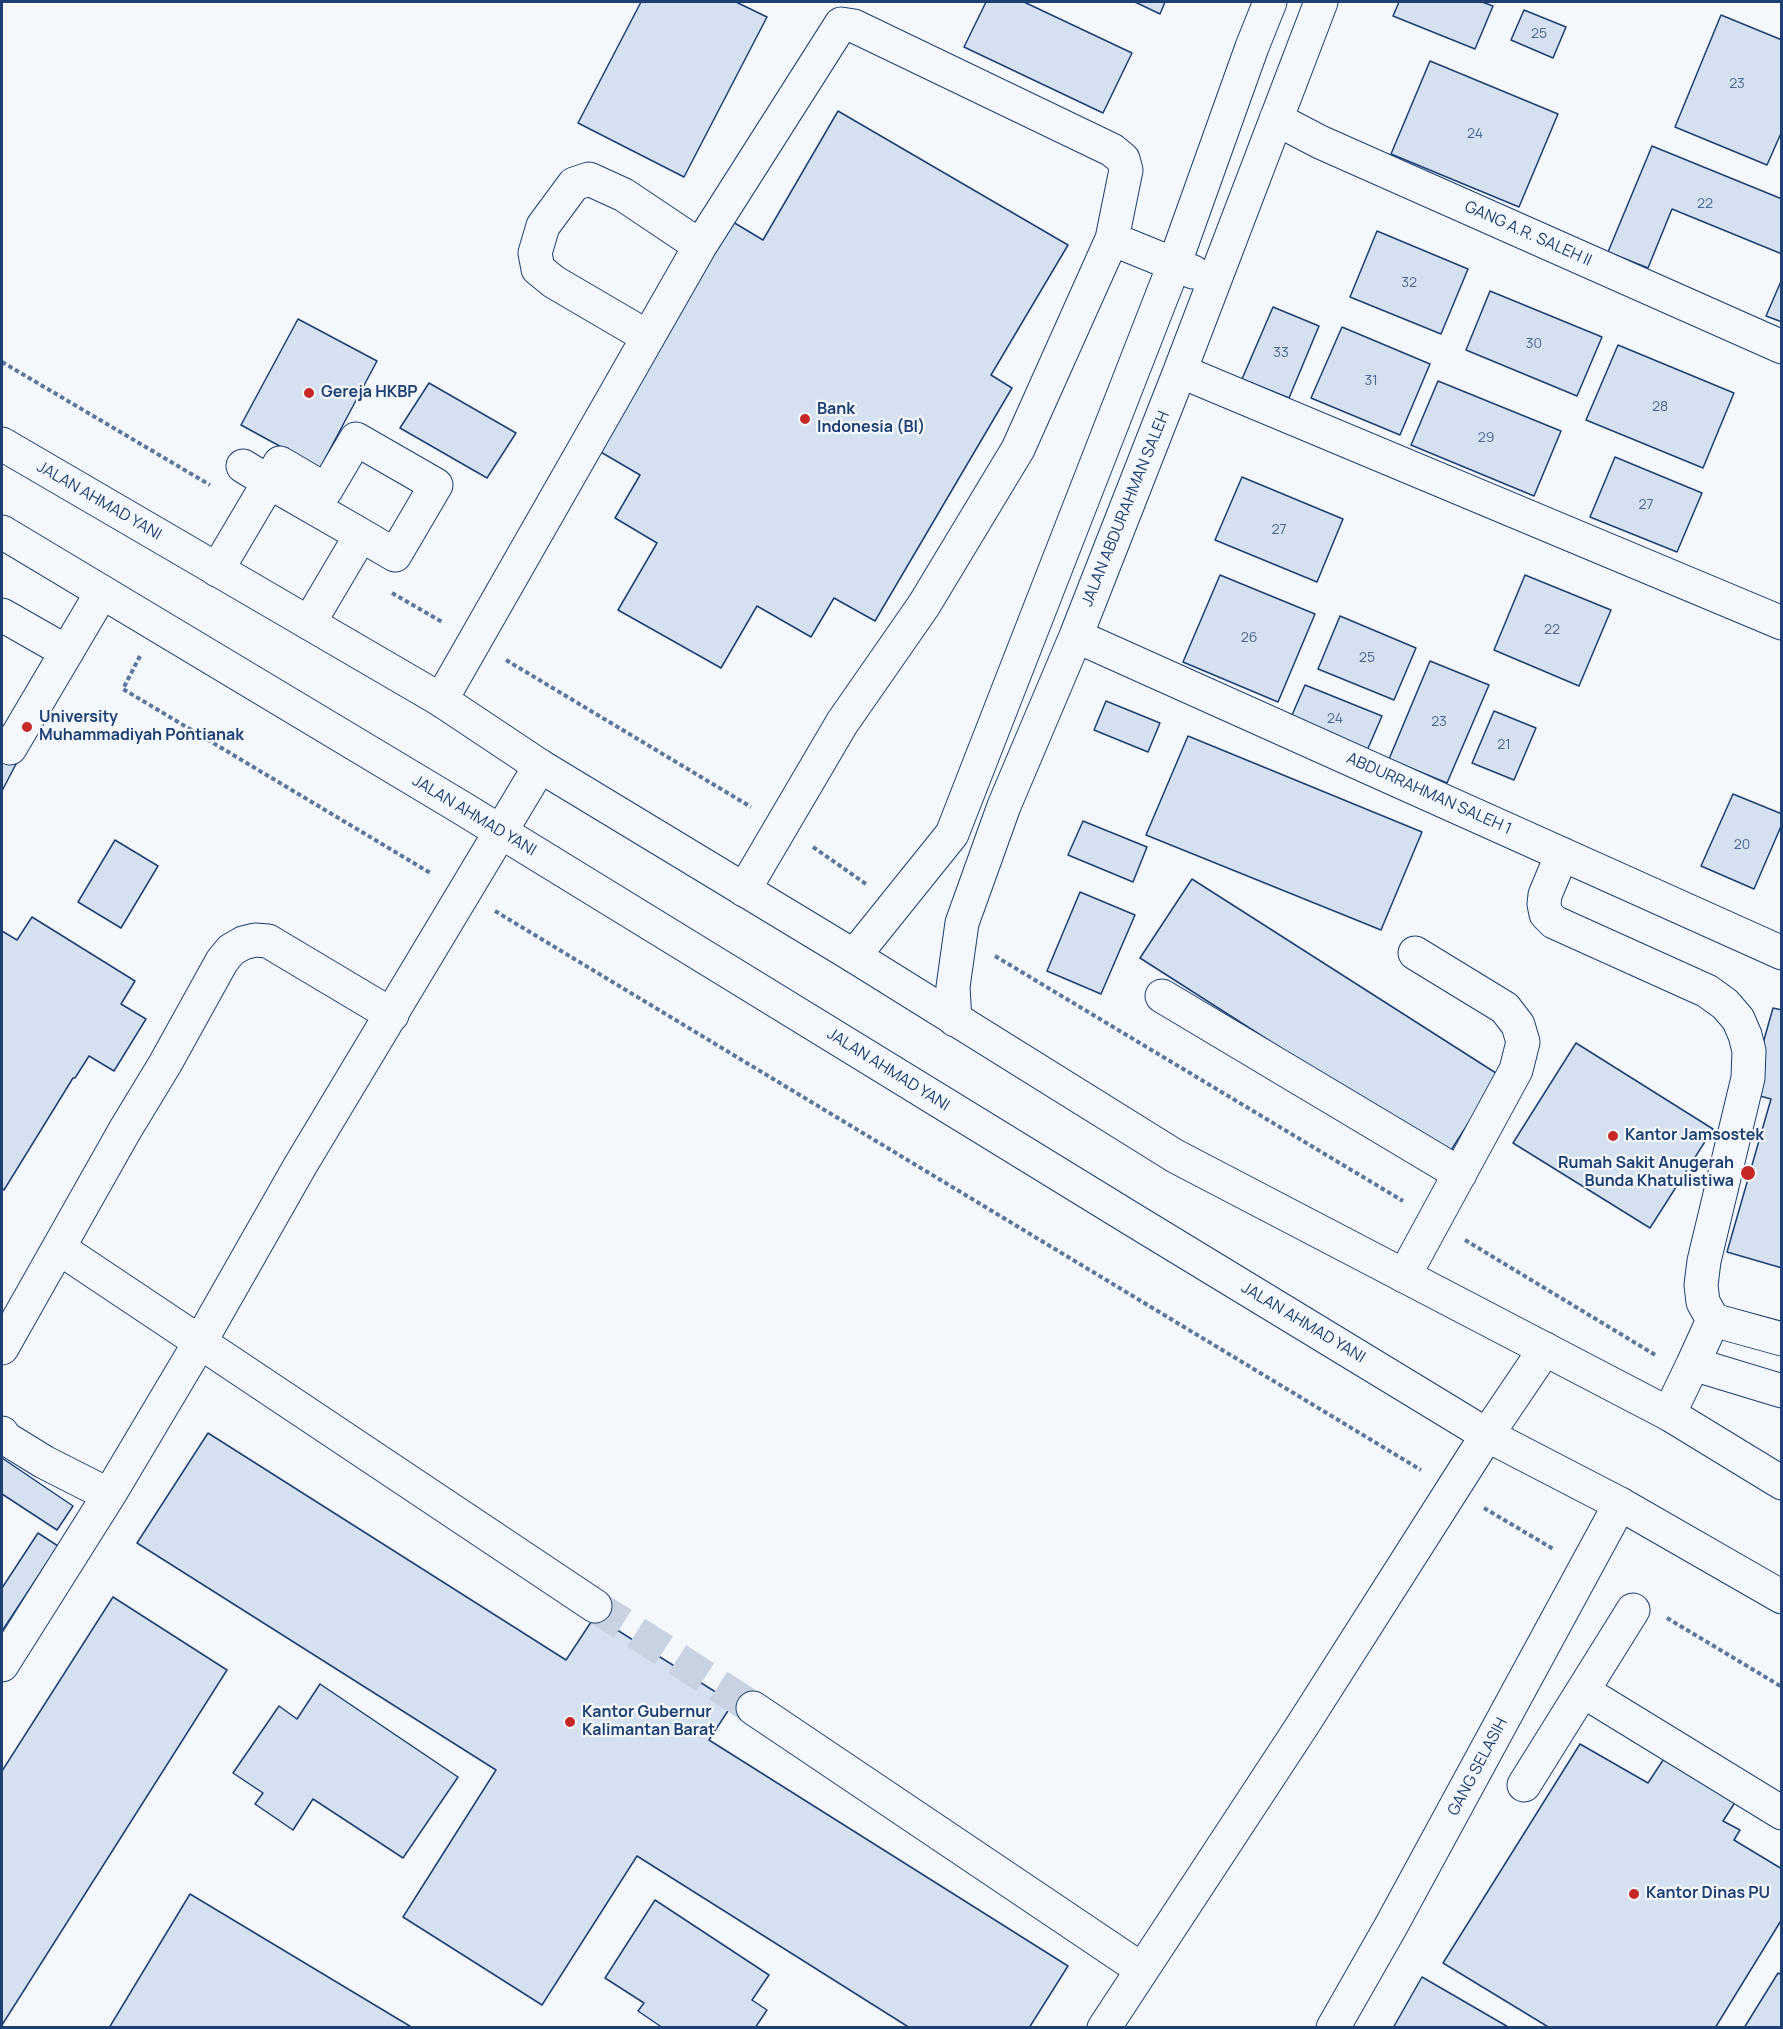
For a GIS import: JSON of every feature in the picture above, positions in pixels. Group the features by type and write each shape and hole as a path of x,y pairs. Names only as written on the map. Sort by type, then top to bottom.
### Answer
{"main road":[{"path":"854,956 951,834 1174,265 1270,2"},
{"name":"JALAN ABDURAHMAN SALEH","path":"956,1020 953,987 962,923 1000,817 1052,687 1076,636 1321,2"},
{"path":"441,700 700,246 841,24 854,26 1118,154 1123,159 1125,170 1112,239 1018,448 924,605 842,723 744,890"},
{"name":"GANG A.R. SALEH II","path":"1276,119 1320,142 1782,347"},
{"path":"648,337 554,282 538,269 535,253 543,226 574,184 589,179 624,195 700,246"},
{"path":"1112,239 1215,279"},
{"path":"1180,371 1782,623"},
{"path":"217,570 256,474 280,464 326,490 356,439 436,485 395,555 256,474"},
{"name":"JALAN AHMAD YANI","path":"2,444 441,700 540,766 854,956 1175,1156 1669,1414 1782,1483"},
{"name":"JALAN AHMAD YANI","path":"2,532 500,832 1487,1435 1620,1504 1782,1598"},
{"path":"309,623 361,535"},
{"path":"2,743 10,748 102,592"},
{"path":"2,615 67,652"},
{"name":"ABDURRAHMAN SALEH 1","path":"1076,636 1782,953"},
{"path":"1015,672 1052,687"},
{"path":"2,1665 109,1495 200,1342 300,1166 540,766"},
{"path":"1562,854 1545,895 1546,914 1554,922 1707,991 1725,1004 1738,1019 1749,1051 1748,1078 1704,1261 1701,1285 1703,1302 1713,1320 1782,1339"},
{"path":"2,1348 222,961 231,950 243,943 255,940 268,941 392,1015"},
{"path":"1404,1276 1516,1070 1523,1042 1518,1025 1505,1008 1415,953"},
{"path":"1162,996 1460,1174"},
{"path":"59,1248 595,1605"},
{"path":"1669,1414 1713,1320"},
{"path":"1104,2028 1302,1726 1452,1488 1545,1349"},
{"path":"1690,1369 1782,1391"},
{"path":"2,1433 5,1438 45,1462 109,1495"},
{"name":"GANG SELASIH","path":"1333,2028 1391,1926 1620,1504"},
{"path":"1524,1785 1583,1691 1648,1613"},
{"path":"1583,1691 1782,1813"},
{"path":"753,1708 1141,1969"}],"path":[{"path":"141,654 123,689 1585,1569"},
{"path":"782,825 895,904"},
{"path":"961,936 1435,1221 1690,1369"},
{"path":"1648,1613 1782,1687"}],"building":[{"path":"641,2 736,2 767,17 684,177 578,123"},
{"path":"986,2 1024,2 1132,53 1103,113 964,47"},
{"path":"1135,2 1165,2 1160,14"},
{"path":"1399,2 1482,2 1493,6 1475,49 1393,16"},
{"path":"1524,10 1566,27 1553,58 1511,40"},
{"path":"1721,15 1782,40 1782,131 1767,165 1675,127"},
{"path":"1430,61 1558,114 1519,207 1391,154"},
{"name":"Bank Indonesia (BI)","path":"838,111 1068,245 991,375 1012,388 875,621 834,598 811,637 757,606 721,668 618,610 657,543 615,518 640,475 599,451 733,222 763,240"},
{"path":"1652,146 1782,199 1782,254 1672,209 1648,268 1608,252"},
{"path":"1377,231 1468,269 1441,334 1350,297"},
{"path":"1782,279 1782,322 1766,316"},
{"path":"1490,291 1602,337 1577,396 1466,350"},
{"path":"1273,307 1319,326 1289,398 1242,379"},
{"name":"Gereja HKBP","path":"298,319 377,361 320,468 241,425"},
{"path":"1342,327 1430,364 1400,435 1311,398"},
{"path":"1618,345 1734,393 1703,468 1586,420"},
{"path":"1438,381 1561,431 1534,496 1411,445"},
{"name":"Gereja HKBP","path":"429,383 516,433 487,478 400,428"},
{"path":"1615,457 1702,493 1677,552 1590,517"},
{"path":"1242,477 1343,519 1317,582 1215,540"},
{"path":"1220,575 1315,614 1278,702 1183,662"},
{"path":"1525,575 1611,610 1579,686 1494,650"},
{"path":"1340,616 1416,648 1394,700 1318,669"},
{"path":"1430,661 1489,685 1447,783 1389,759"},
{"path":"1305,685 1382,716 1366,753 1289,722"},
{"path":"1106,701 1160,723 1148,752 1094,730"},
{"path":"1494,711 1536,728 1514,780 1472,763"},
{"path":"1188,736 1422,832 1381,930 1146,835"},
{"path":"2,757 16,764 2,791"},
{"path":"1733,794 1782,814 1782,824 1754,889 1701,866"},
{"path":"1083,821 1147,847 1133,882 1068,855"},
{"path":"115,840 158,866 121,928 78,902"},
{"path":"1192,879 1499,1075 1448,1155 1140,958"},
{"path":"1080,892 1135,915 1101,994 1047,971"},
{"path":"32,917 135,981 121,1004 146,1019 114,1071 89,1056 4,1190 2,1188 2,931 17,940"},
{"path":"1773,1008 1782,1010 1782,1268 1727,1252 1771,1099 1749,1093"},
{"name":"Kantor Jamsostek","path":"1576,1043 1713,1129 1650,1228 1513,1143"},
{"name":"Kantor Gubernur Kalimantan Barat","path":"208,1433 566,1660 595,1616 733,1703 709,1740 1068,1966 1029,2028 910,2028 637,1856 542,2005 403,1917 496,1770 137,1543"},
{"path":"2,1458 73,1506 57,1530 2,1494"},
{"path":"38,1533 58,1546 2,1631 2,1588"},
{"path":"113,1597 227,1670 2,2025 2,1771"},
{"path":"320,1684 458,1777 403,1858 313,1799 293,1830 255,1804 263,1793 233,1773 279,1706 297,1719"},
{"name":"Kantor Dinas PU","path":"1580,1744 1648,1783 1667,1754 1743,1790 1723,1821 1740,1830 1734,1840 1782,1869 1782,1919 1715,2028 1550,2028 1443,1963"},
{"path":"190,1894 413,2028 109,2028"},
{"path":"655,1900 769,1975 752,2000 767,2010 755,2028 663,2028 638,2011 644,2003 605,1978"},
{"path":"1778,1973 1782,1975 1782,2028 1744,2028"},
{"path":"1422,1977 1510,2028 1393,2028"}],"tunnel":[{"path":"595,1606 753,1708"}],"place":[{"name":"Gereja HKBP","path":"309,393"},
{"name":"Bank Indonesia (BI)","path":"805,419"},
{"name":"University Muhammadiyah Pontianak","path":"27,727"},
{"name":"Kantor Jamsostek","path":"1613,1136"},
{"name":"Rumah Sakit Anugerah Bunda Khatulistiwa","path":"1748,1173"},
{"name":"Kantor Gubernur Kalimantan Barat","path":"570,1722"},
{"name":"Kantor Dinas PU","path":"1634,1894"}]}
